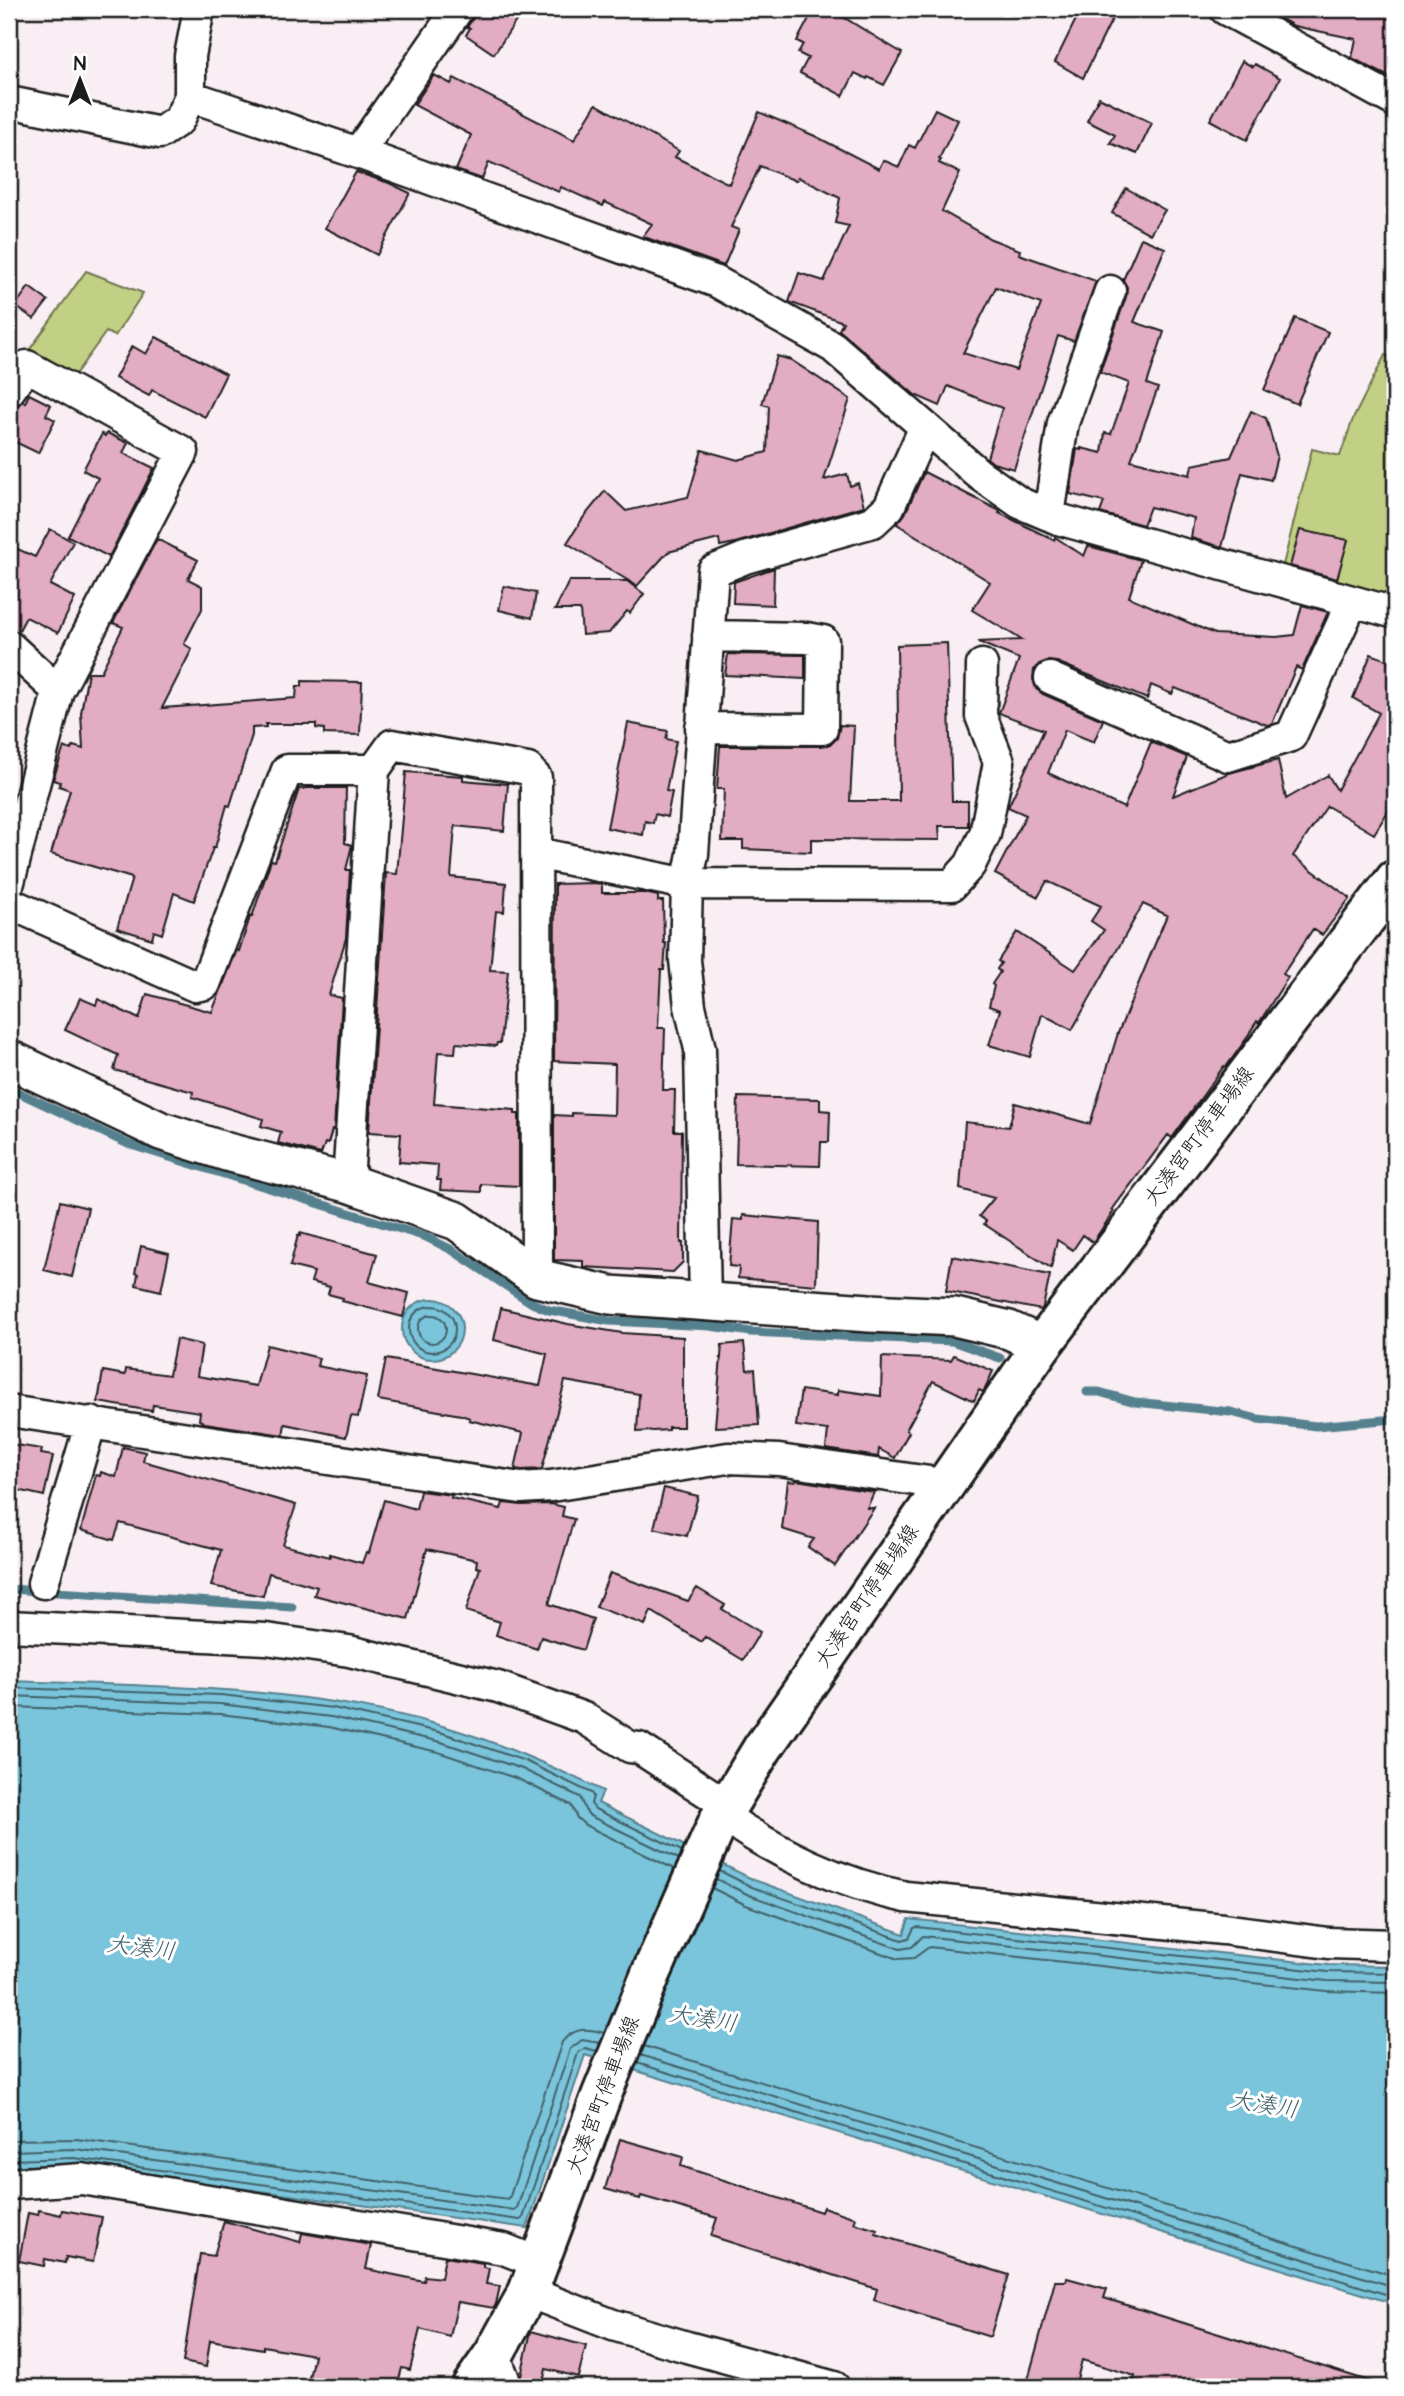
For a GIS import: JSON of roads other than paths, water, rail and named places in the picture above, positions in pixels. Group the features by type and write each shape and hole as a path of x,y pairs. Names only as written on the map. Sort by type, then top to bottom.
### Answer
{"main road":[{"name":"大湊宮町停車場線","path":"471,2387 499,2371 602,2094 651,1974 723,1813 762,1749 943,1484 1042,1345 1395,880"}],"street":[{"path":"9,102 160,133 179,120 190,96 190,56 199,9"},
{"path":"358,153 458,9"},
{"path":"1225,9 1395,101"},
{"path":"190,96 358,153 716,282 833,347 989,482 1020,503 1049,515 1395,613"},
{"path":"1049,515 1063,422 1111,291"},
{"path":"9,391 27,366 183,453 58,691 9,882"},
{"path":"705,1302 700,1049 690,1006 685,960 687,884 693,854 713,571 745,558 873,522 889,507 925,427"},
{"path":"1050,678 1228,756 1291,736 1352,602"},
{"path":"701,728 822,729 823,640 708,636"},
{"path":"9,646 58,691"},
{"path":"536,853 687,884 952,885 970,865 985,834 999,762 981,716 982,664"},
{"path":"348,1183 374,770 391,745 528,769 536,778 537,1278"},
{"path":"9,903 195,986 205,984 288,770 374,770"},
{"path":"9,1059 161,1131 227,1152 348,1183 457,1221 537,1278 610,1295 955,1317 1009,1330 1042,1345"},
{"path":"9,1411 521,1488 564,1484 729,1458 779,1460 943,1484"},
{"path":"43,1583 91,1422"},
{"path":"9,1626 266,1639 349,1651 498,1687 584,1718 630,1747 639,1748 723,1813 782,1853 886,1893 1223,1929 1328,1943 1395,1945"},
{"path":"9,2184 82,2179 504,2249 534,2278 613,2325 834,2387"}],"water":[{"path":"426,1299 438,1299 457,1312 462,1329 460,1341 449,1354 438,1359 426,1359 407,1346 402,1335 402,1323 415,1304"},
{"name":"大湊川","path":"9,1681 174,1687 284,1695 392,1713 446,1727 487,1740 603,1791 598,1803 754,1880 904,1934 909,1919 1328,1965 1395,1966 1395,2304 585,2055 527,2228 73,2165 9,2166"}],"waterway":[{"path":"9,1088 128,1144 426,1237 452,1250 532,1303 549,1310 609,1321 710,1326 751,1332 952,1341 1000,1358"},
{"path":"1087,1392 1099,1392 1135,1402 1231,1412 1258,1419 1316,1426 1395,1419"},
{"path":"9,1589 292,1607"}]}
